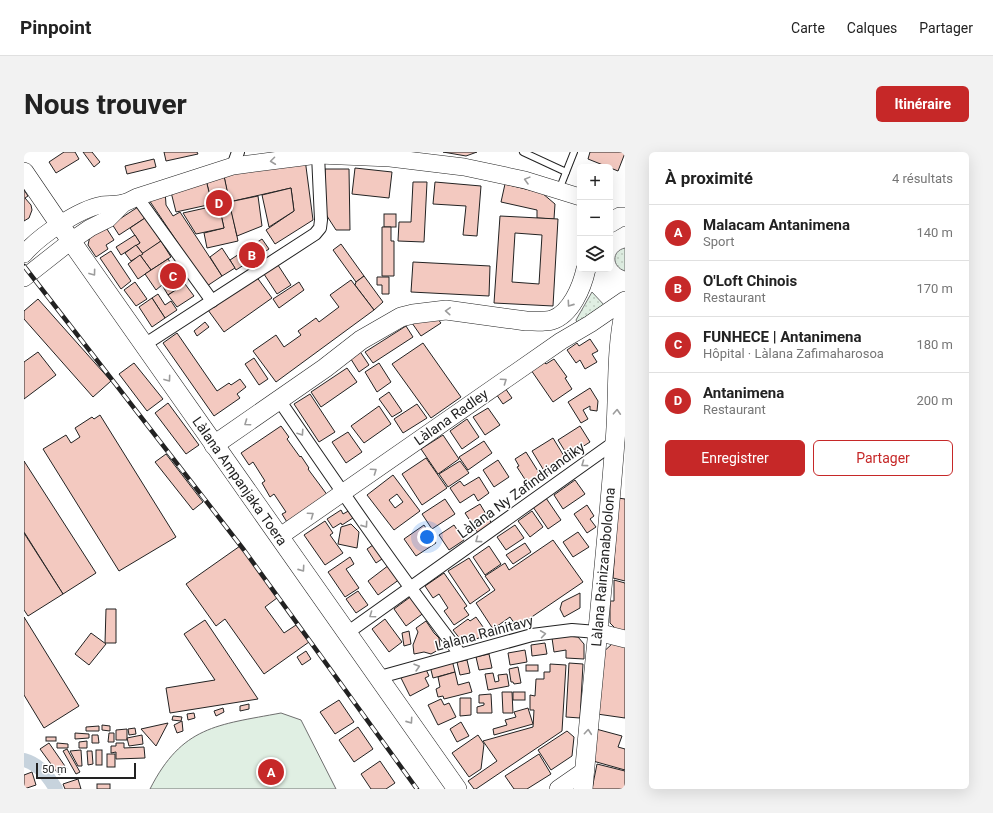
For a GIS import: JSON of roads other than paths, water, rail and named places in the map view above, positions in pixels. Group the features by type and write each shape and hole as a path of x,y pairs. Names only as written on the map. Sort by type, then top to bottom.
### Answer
{"main road":[{"name":"Làlana Ampanjaka Toera","path":"24,172 214,445 458,789"},
{"path":"214,445 325,368 361,340 401,317 446,310 526,321 547,321 560,316 565,312 578,293 584,281 586,272"},
{"name":"Làlana Rainizanabololona","path":"584,780 615,442 622,341 620,328 625,309"}],"street":[{"path":"144,345 315,234 320,228 321,220 318,155"},
{"path":"24,254 33,244 81,212 101,205 130,200 236,159 318,155 390,158 464,167 500,174 562,190 577,196"},
{"path":"130,200 212,301"},
{"path":"24,278 71,241 90,228 108,219 130,200"},
{"name":"Làlana Radley","path":"279,537 561,341 590,324 625,300"},
{"path":"547,321 561,341"},
{"path":"279,400 342,493 410,588 460,654"},
{"name":"Làlana Ny Zafindriandiky","path":"347,633 615,442"},
{"name":"Làlana Rainitavy","path":"380,677 532,635 572,630 597,632"},
{"path":"597,632 625,639"},
{"path":"558,789 584,780"}],"lane":[{"path":"523,152 566,172"},
{"path":"562,190 566,172 574,152"}],"waterway":[{"path":"24,760 34,764 43,771 56,789"}],"railway":[{"path":"24,266 244,550 417,789"}],"place":[{"name":"Antanimena","path":"219,203"},
{"name":"O'Loft Chinois","path":"252,255"},
{"name":"FUNHECE | Antanimena","path":"173,276"},
{"name":"Malacam Antanimena","path":"271,772"}]}
